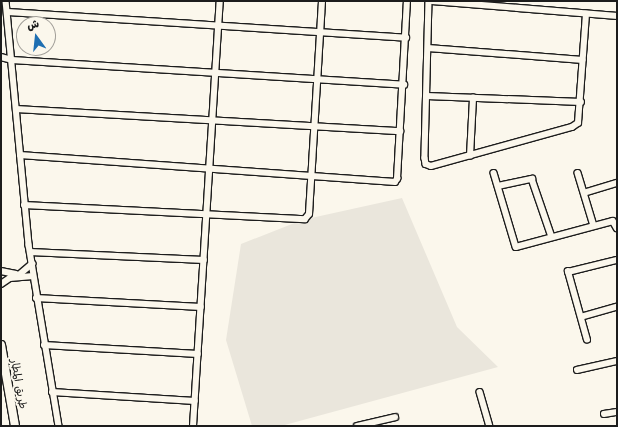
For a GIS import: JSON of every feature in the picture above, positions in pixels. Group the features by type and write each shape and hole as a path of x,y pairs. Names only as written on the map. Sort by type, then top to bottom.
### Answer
{"highway":[{"name":"طريق المطار","path":"1,345 15,426"}],"street":[{"path":"6,1 24,205 34,287 59,426"},
{"path":"193,426 220,1"},
{"path":"24,205 305,219 308,216 322,1"},
{"path":"20,155 395,182 397,179 404,85 407,1"},
{"path":"586,14 580,118 572,127 438,165 426,164 428,48 431,1 617,16"},
{"path":"8,12 406,38"},
{"path":"428,48 583,60"},
{"path":"1,57 12,60 404,85"},
{"path":"427,96 581,102"},
{"path":"470,156 473,98"},
{"path":"16,109 400,132"},
{"path":"494,173 516,247 613,221 617,228"},
{"path":"578,173 594,226"},
{"path":"498,186 532,179 552,238"},
{"path":"584,193 617,183"},
{"path":"30,252 204,260"},
{"path":"587,340 569,270 617,260"},
{"path":"1,284 10,278 20,275 32,264"},
{"path":"1,271 20,275 33,275"},
{"path":"20,275 34,287"},
{"path":"36,298 201,307"},
{"path":"581,317 617,307"},
{"path":"44,345 198,354"},
{"path":"576,370 617,361"},
{"path":"52,392 195,401"},
{"path":"480,392 490,426"},
{"path":"604,414 617,412"},
{"path":"357,426 395,416"}],"shaded area":[{"path":"402,198 457,327 498,367 281,426 252,426 226,340 241,244 302,220"}]}
